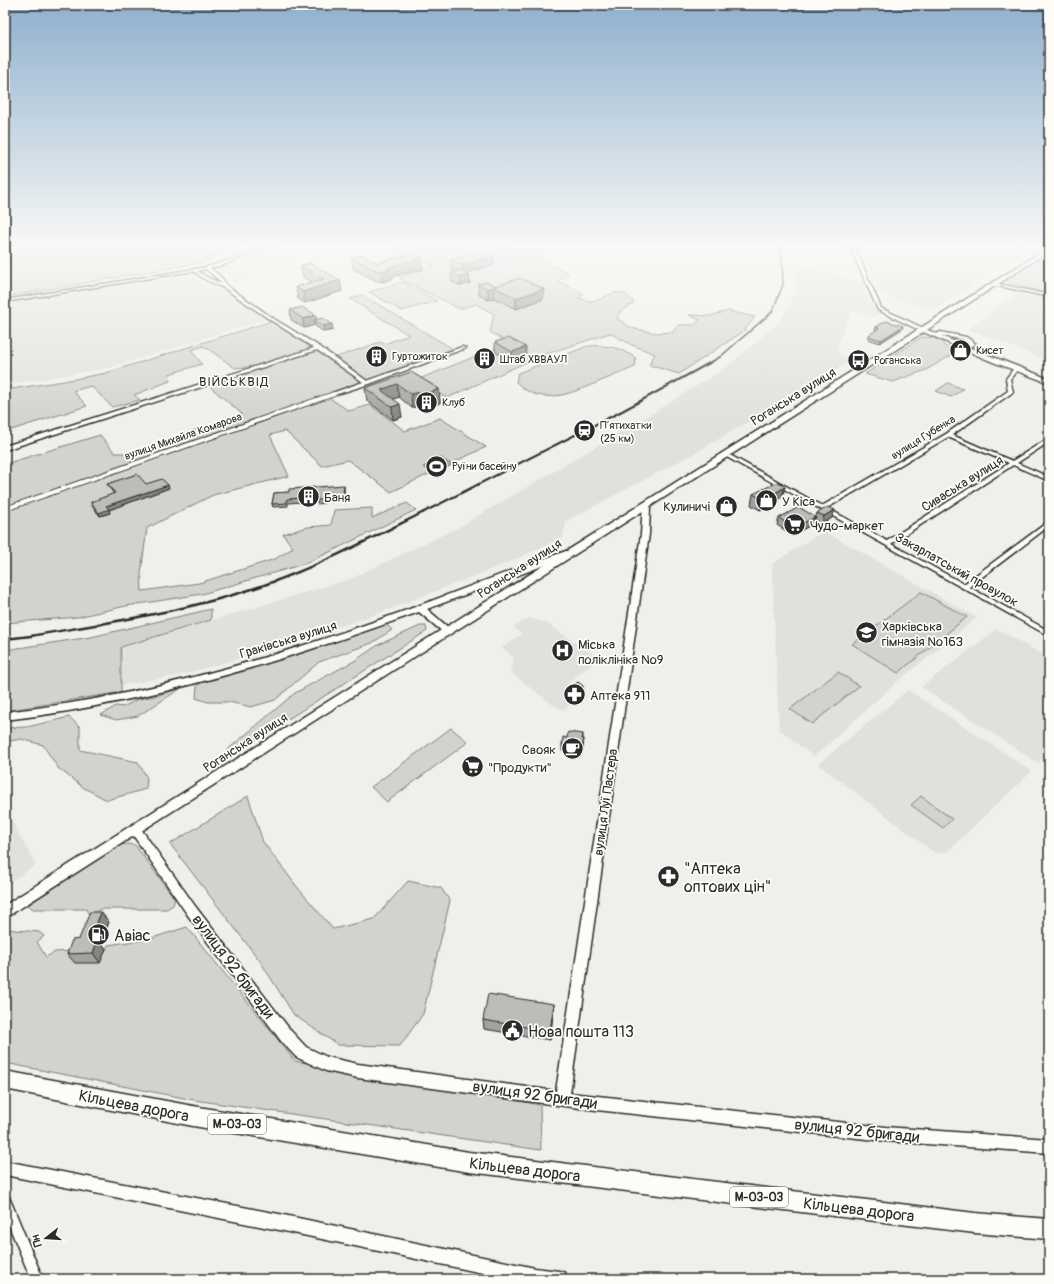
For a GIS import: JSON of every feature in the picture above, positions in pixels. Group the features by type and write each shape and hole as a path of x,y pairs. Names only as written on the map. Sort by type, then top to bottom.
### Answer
{"highway":[{"name":"Кільцева дорога","path":"5,1080 193,1116 469,1162 975,1223 1049,1229"}],"main road":[{"name":"Роганська вулиця","path":"5,912 570,552 646,506 964,304"}],"street":[{"path":"250,304 318,348 367,383"},
{"path":"877,304 879,309 961,347 1016,369 1047,379"},
{"path":"923,330 964,338 973,344 961,347"},
{"path":"5,448 318,348"},
{"name":"вулиця Михайла Комарова","path":"6,508 464,348"},
{"name":"вулиця Губенка","path":"823,508 948,435 1011,391 1008,378 1016,369"},
{"path":"948,435 1049,480"},
{"name":"Сиваська вулиця","path":"887,544 1049,440"},
{"name":"Закарпатський провулок","path":"726,455 1048,632"},
{"name":"вулиця Луї Пастера","path":"562,1098 645,534 646,506"},
{"path":"965,587 1049,523"},
{"name":"Граківська вулиця","path":"5,716 31,714 197,680 304,648 421,609 529,566 570,552"},
{"path":"421,609 447,631"},
{"name":"вулиця 92 бригади","path":"134,829 196,917 286,1036 301,1052 326,1064 358,1071 562,1098 884,1134 1049,1146"},
{"path":"5,1168 272,1220 535,1277 559,1279"},
{"path":"5,1201 36,1279"}],"shaded area":[{"path":"5,304 245,304 267,319 108,368 5,385"},
{"path":"358,304 377,304 453,349 325,395 349,411 370,405 405,431 440,418 486,447 391,492 348,460 322,466 285,431 270,435 289,476 213,495 147,528 141,573 142,591 199,583 275,559 293,548 283,534 308,527 331,525 334,510 372,508 372,518 407,503 416,510 307,563 202,594 126,606 78,617 5,623 5,464 100,435 115,453 128,453 242,414 208,385 317,350 331,359 380,342 384,344 409,335"},
{"path":"390,304 427,304 402,311"},
{"path":"450,304 633,304 620,312 617,318 631,328 656,333 673,332 678,325 694,325 700,320 689,315 710,316 728,311 755,317 744,331 679,374 649,365 655,354 632,345 610,333 540,356 447,398 422,385 419,379 509,343 490,332 494,314 476,304 460,309"},
{"path":"789,304 872,304 881,313 873,317 852,311 837,345 839,354 854,359 695,453 566,521 563,538 500,566 385,611 280,647 181,675 122,685 123,647 350,579 459,527 633,425 724,369 780,322"},
{"path":"911,304 943,304 932,311"},
{"path":"1003,304 1049,304 1049,361 968,329"},
{"path":"272,321 315,348 257,366 235,368 204,346 191,350 202,364 169,374 170,381 134,395 140,400 112,407 91,386 73,391 87,406 5,432 5,390 106,373"},
{"path":"922,337 934,338 943,342 943,345 957,352 926,370 893,382 865,374"},
{"path":"588,346 608,346 624,351 636,358 635,367 575,391 555,396 535,394 525,390 516,382 518,373"},
{"path":"948,383 963,389 951,397 936,391"},
{"name":"Руїни басейну","path":"441,458 452,465 434,474 423,467"},
{"name":"Харківська гімназія №163","path":"824,531 977,618 898,681 814,757 779,729 772,564"},
{"path":"921,592 967,617 898,673 852,644"},
{"path":"211,609 211,620 121,647 121,692 5,711 5,650 91,637"},
{"path":"529,618 545,622 597,657 596,661 568,683 583,693 564,710 556,707 511,673 514,658 502,648 522,634 513,627"},
{"path":"386,624 392,630 372,643 319,662 275,700 251,707 229,702 208,702 196,698 197,686 202,682 305,652"},
{"path":"420,626 426,626 427,631 233,754 226,751 295,693 356,660 378,645"},
{"path":"997,629 1049,658 1049,752 1038,763 921,687"},
{"path":"838,672 859,686 812,724 790,709"},
{"path":"180,689 138,716 116,720 101,715 116,706 123,707 138,699"},
{"path":"908,690 1032,771 948,851 936,854 818,764"},
{"path":"69,717 80,727 80,750 138,762 147,778 146,789 107,800 84,788 58,768 43,745 21,739 5,742 5,728 27,727"},
{"path":"451,728 468,742 387,802 371,787"},
{"path":"248,796 263,842 298,888 333,929 374,919 408,881 441,888 450,901 423,1014 400,1046 338,1045 294,1015 260,961 170,844"},
{"path":"921,796 952,819 943,828 911,805"},
{"path":"5,809 36,865 5,885"},
{"path":"120,845 135,845 175,899 173,905 167,909 101,909 89,915 86,909 33,909 28,905"},
{"path":"187,927 295,1061 540,1105 541,1150 194,1100 5,1063 5,929 39,932 44,936 37,942 46,957 55,952 106,949 108,945 149,939"}],"building":[{"path":"302,307 316,315 303,319 290,310"},
{"path":"323,318 332,324 323,326 314,320"},
{"path":"886,321 903,326 881,340 868,336 879,328 876,327"},
{"path":"509,338 526,347 512,352 495,342"},
{"path":"411,372 439,389 424,395 420,392 411,394 397,384 381,390 400,404 392,407 365,388"},
{"path":"137,474 146,484 162,479 168,485 106,506 109,509 99,513 91,502 115,493 107,484"},
{"path":"778,482 785,487 763,500 753,494"},
{"name":"Баня","path":"344,485 343,494 325,496 324,500 317,500 317,497 287,499 287,503 272,504 274,493 289,492 289,489"},
{"path":"799,507 815,517 794,528 779,518"},
{"path":"828,507 835,510 824,516 817,513"},
{"path":"578,682 583,686 573,694 567,690"},
{"path":"568,732 583,734 582,739 584,739 582,748 562,744 563,737 567,738"},
{"path":"90,912 101,912 91,939 98,939 93,953 67,954 72,940 79,939"},
{"path":"488,994 554,1004 550,1031 483,1020"}],"railway":[{"path":"711,362 720,357 772,312 775,304"},
{"path":"422,513 624,410 713,361"},
{"path":"5,639 120,621 209,602 287,577 346,551 422,513"}],"place":[{"name":"Кисет","path":"961,350"},
{"name":"Гуртожиток","path":"376,356"},
{"name":"Штаб ХВВАУЛ","path":"485,359"},
{"name":"Роганська","path":"859,360"},
{"name":"Клуб","path":"427,402"},
{"name":"Пʼятихатки (25 км)","path":"584,431"},
{"name":"Руїни басейну","path":"437,466"},
{"name":"Баня","path":"309,497"},
{"name":"У Кіса","path":"767,501"},
{"name":"Кулиничі","path":"726,506"},
{"name":"Чудо-маркет","path":"795,525"},
{"name":"Харківська гімназія №163","path":"867,633"},
{"name":"Міська поліклініка №9","path":"563,651"},
{"name":"Аптека 911","path":"575,695"},
{"name":"Свояк","path":"572,749"},
{"name":"\"Продукти\"","path":"473,767"},
{"name":"\"Аптека оптових цін\"","path":"669,877"},
{"name":"Авіас","path":"98,935"},
{"name":"Нова пошта 113","path":"512,1031"}],"district":[{"name":"ВІЙСЬКВІД","path":"234,381"}]}
